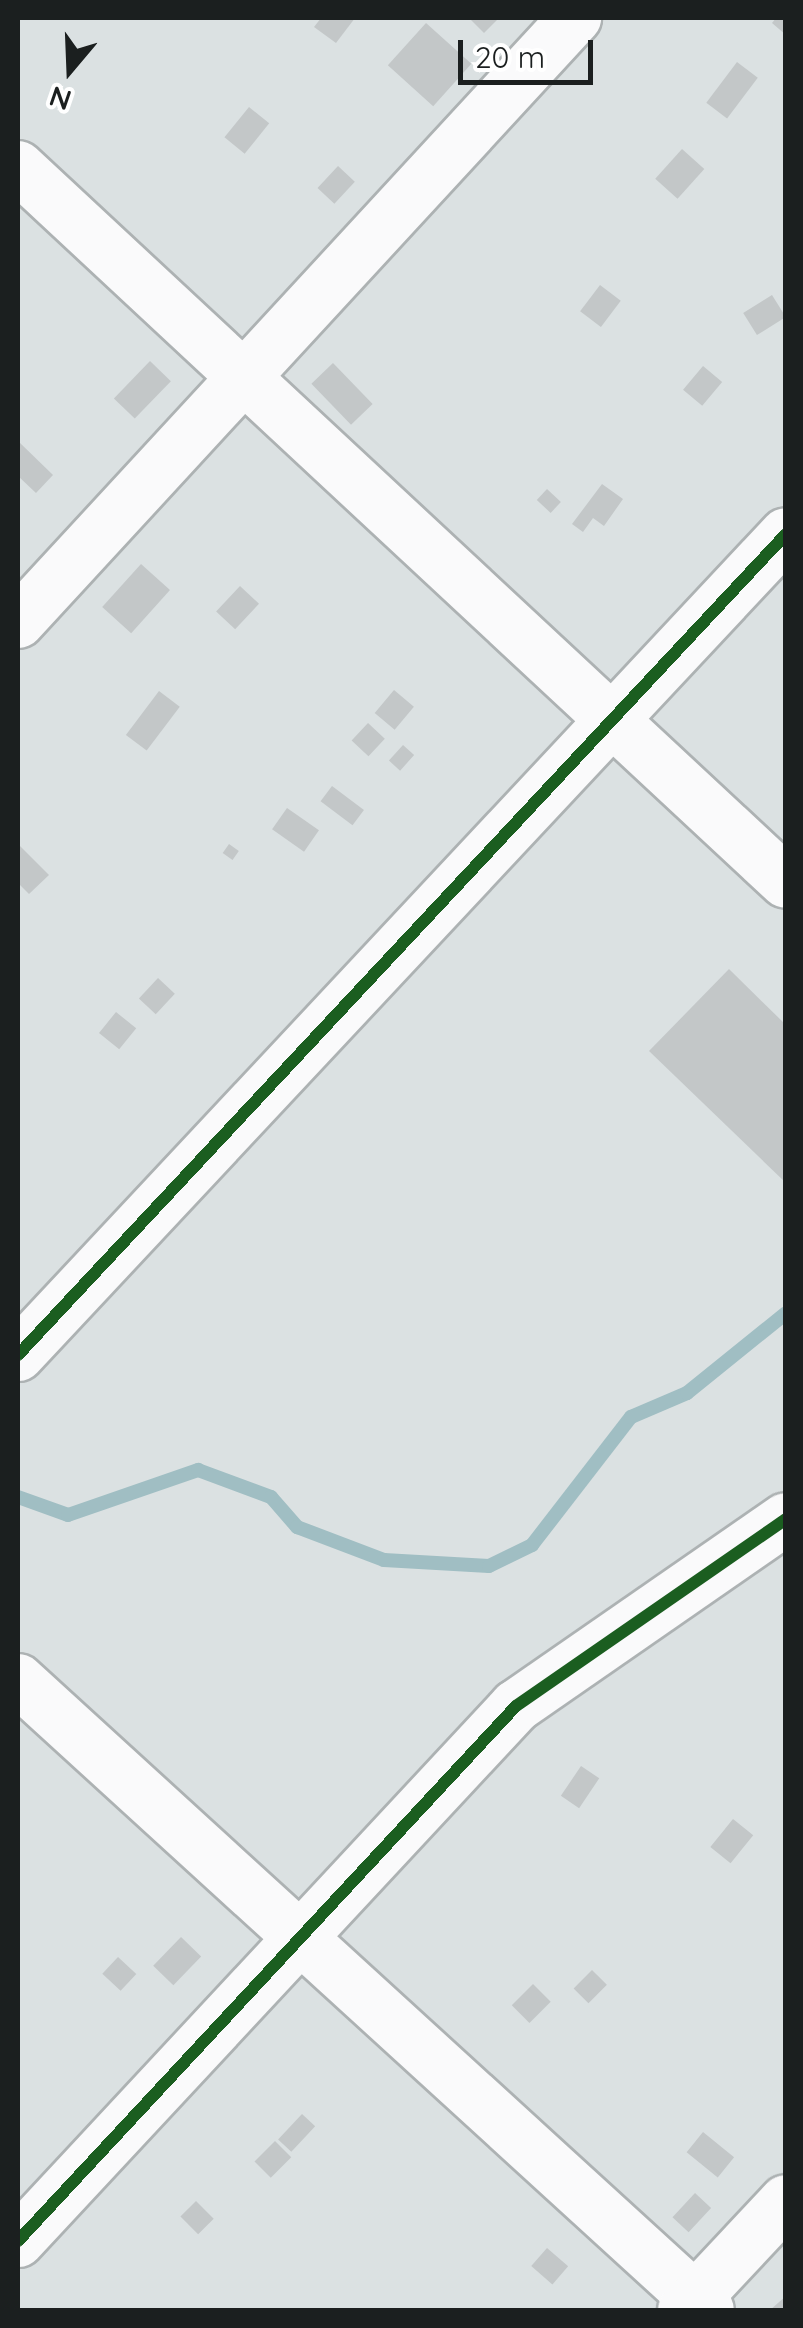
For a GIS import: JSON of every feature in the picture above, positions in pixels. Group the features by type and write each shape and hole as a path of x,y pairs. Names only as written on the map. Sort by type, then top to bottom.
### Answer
{"street":[{"path":"18,622 575,18"},
{"path":"18,168 786,882"},
{"path":"18,1355 786,534"},
{"path":"18,2241 516,1706 786,1519"},
{"path":"18,1680 695,2306 786,2201"}],"building":[{"path":"321,18 355,18 336,43 314,27"},
{"path":"469,18 499,18 484,33"},
{"path":"776,18 786,18 786,35 772,23"},
{"path":"426,23 471,64 433,106 388,65"},
{"path":"737,62 758,78 727,118 706,103"},
{"path":"249,107 269,123 245,154 224,137"},
{"path":"682,149 704,169 678,199 655,179"},
{"path":"338,166 355,182 334,204 318,188"},
{"path":"600,285 621,301 601,327 580,311"},
{"path":"772,295 786,317 757,335 743,313"},
{"path":"150,361 171,381 135,419 114,398"},
{"path":"333,363 373,404 351,425 311,384"},
{"path":"703,366 722,382 702,406 683,390"},
{"path":"18,441 53,475 36,493 18,476"},
{"path":"602,484 623,499 604,526 593,518 583,532 572,524"},
{"path":"547,489 561,502 551,513 537,500"},
{"path":"141,564 170,590 131,633 102,607"},
{"path":"240,586 259,604 235,629 216,612"},
{"path":"394,690 414,707 395,730 375,713"},
{"path":"159,691 180,707 147,751 126,735"},
{"path":"368,723 385,739 368,756 352,741"},
{"path":"403,745 414,755 400,771 389,761"},
{"path":"332,786 364,810 353,825 321,801"},
{"path":"287,808 319,830 304,852 272,829"},
{"path":"18,844 49,875 29,894 18,883"},
{"path":"229,844 239,851 233,860 223,853"},
{"path":"729,969 786,1025 786,1183 649,1051"},
{"path":"158,978 175,994 156,1014 139,998"},
{"path":"116,1012 136,1028 119,1049 99,1033"},
{"path":"581,1766 599,1778 579,1808 561,1796"},
{"path":"733,1819 753,1835 731,1863 710,1847"},
{"path":"181,1937 201,1956 173,1985 153,1966"},
{"path":"118,1957 136,1974 121,1991 102,1974"},
{"path":"592,1970 607,1985 588,2003 574,1988"},
{"path":"533,1984 551,2002 529,2023 512,2005"},
{"path":"302,2114 315,2126 291,2152 278,2140"},
{"path":"703,2132 734,2157 718,2177 687,2152"},
{"path":"275,2141 291,2157 271,2178 254,2162"},
{"path":"695,2193 711,2208 689,2232 672,2217"},
{"path":"196,2201 214,2219 198,2234 180,2217"},
{"path":"547,2248 568,2266 552,2284 531,2266"},
{"path":"786,2296 786,2310 770,2310"}],"waterway":[{"path":"18,1497 68,1515 198,1470 271,1497 297,1527 384,1560 489,1566 532,1545 631,1417 687,1393 786,1313"}],"cycle path":[{"path":"18,1355 786,534"},
{"path":"18,2241 516,1706 786,1519"}]}
